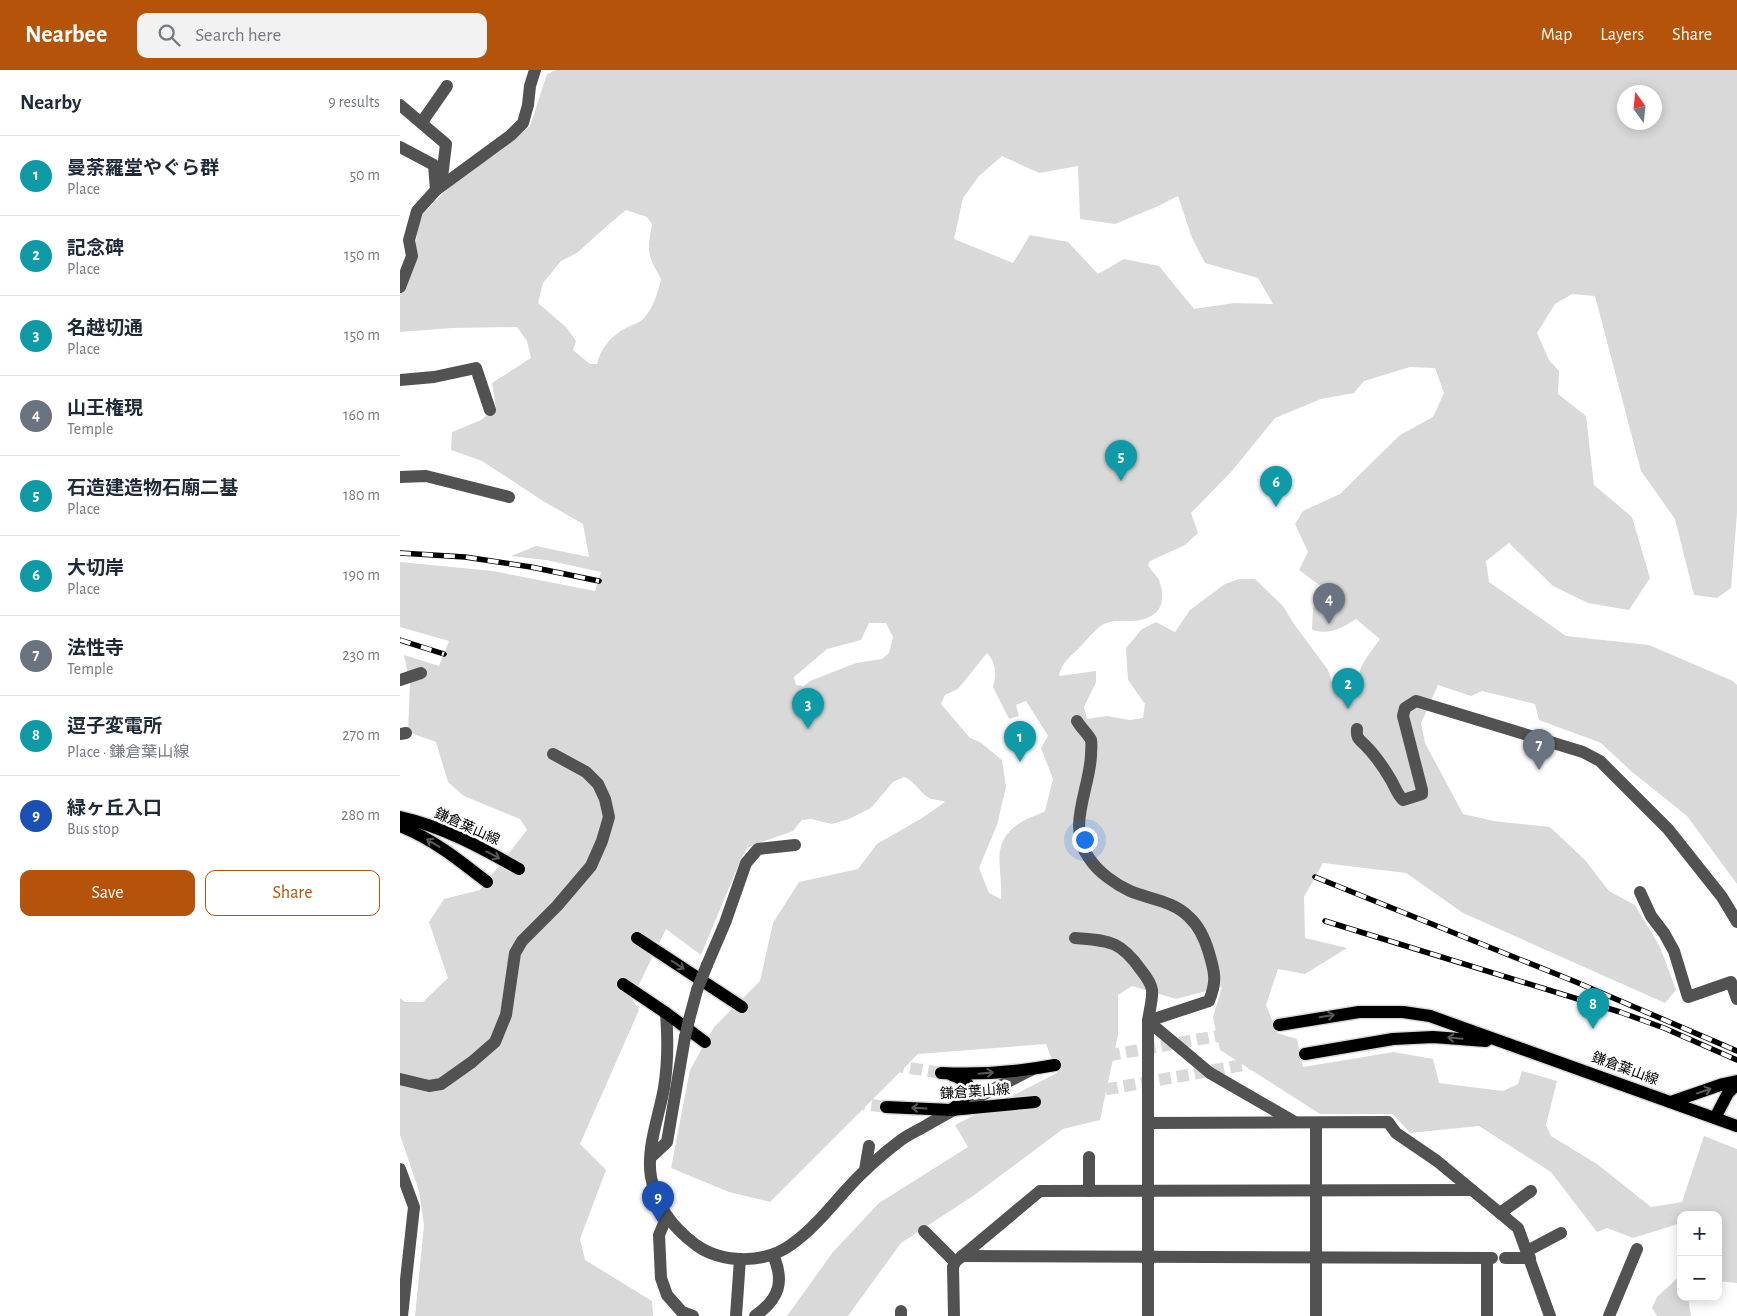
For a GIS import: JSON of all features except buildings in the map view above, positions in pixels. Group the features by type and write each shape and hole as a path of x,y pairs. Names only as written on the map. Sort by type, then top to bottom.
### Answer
{"main road":[{"name":"鎌倉葉山線","path":"400,817 440,829 519,869"},
{"name":"鎌倉葉山線","path":"400,826 414,831 446,850 487,882"},
{"path":"637,938 742,1007"},
{"path":"623,984 705,1042"},
{"name":"鎌倉葉山線","path":"1279,1024 1359,1012 1403,1012 1430,1016 1737,1126"},
{"name":"鎌倉葉山線","path":"1305,1054 1393,1039 1433,1036 1503,1042"},
{"name":"鎌倉葉山線","path":"951,1110 967,1098 969,1092 968,1084 960,1078 944,1073 972,1074 1031,1070 1055,1065"},
{"path":"1671,1102 1723,1084 1737,1083"},
{"path":"1714,1118 1728,1093 1737,1083"},
{"name":"鎌倉葉山線","path":"886,1106 951,1110 1035,1102"}],"street":[{"path":"400,287 412,256 404,237 417,211 438,188 511,135 523,123 535,70"},
{"path":"422,122 447,86"},
{"path":"400,105 446,144 438,188"},
{"path":"401,150 434,165 438,188"},
{"path":"400,380 434,377 476,368 490,410"},
{"path":"400,477 426,476 509,498"},
{"path":"400,680 421,672"},
{"path":"1357,729 1356,735 1378,760 1403,800 1422,794 1403,716 1405,708 1416,702 1583,752 1600,761 1668,828 1722,897 1737,922"},
{"path":"1077,722 1091,741 1091,762 1082,808 1079,836 1088,858 1118,884 1131,891 1169,904 1188,915 1201,932 1213,967 1215,985 1209,1001 1148,1021"},
{"path":"400,1078 428,1086 441,1084 472,1062 495,1042 506,1015 515,953 522,941 557,906 591,866 602,841 609,817 605,800 598,784 586,772 553,754"},
{"path":"651,1157 667,1142 685,1037 697,990 725,923 746,863 758,850 795,845"},
{"path":"1640,892 1651,916 1664,933 1674,951 1688,996 1731,982 1737,999"},
{"path":"1075,938 1101,940 1127,951 1146,977 1152,990 1148,1021 1148,1316"},
{"path":"666,1013 668,1055 651,1157 651,1175 654,1189 667,1216 676,1228 703,1250 721,1256 740,1259 756,1259 773,1255 792,1244 824,1215 865,1170 902,1140 951,1110 1031,1070"},
{"path":"1148,1021 1210,1073 1296,1123"},
{"path":"1148,1123 1388,1122 1396,1133 1437,1161 1518,1228 1550,1316"},
{"path":"1316,1123 1316,1316"},
{"path":"865,1170 869,1146"},
{"path":"1089,1157 1089,1191"},
{"path":"400,1169 414,1207 403,1282 402,1316"},
{"path":"954,1316 953,1267 958,1259 1040,1191 1471,1190"},
{"path":"1500,1213 1531,1191"},
{"path":"667,1216 659,1235 661,1278 666,1295 682,1312 692,1316"},
{"path":"924,1231 958,1259 1148,1256 1495,1258 1529,1254 1561,1233"},
{"path":"1609,1316 1637,1249"},
{"path":"755,1316 764,1310 777,1295 779,1268 773,1255"},
{"path":"1487,1316 1495,1258"},
{"path":"736,1316 740,1259"}],"shaded area":[{"path":"556,70 1737,70 1737,513 1731,588 1717,598 1694,595 1675,519 1641,471 1595,296 1572,294 1555,304 1537,333 1549,360 1559,371 1558,394 1586,416 1594,485 1632,517 1650,578 1629,610 1588,603 1553,586 1509,543 1486,561 1489,582 1566,636 1649,645 1733,681 1737,685 1737,884 1687,816 1631,771 1601,743 1539,720 1535,704 1482,691 1471,696 1438,685 1421,723 1425,743 1463,814 1494,821 1550,827 1585,860 1609,891 1635,905 1660,947 1676,990 1665,1003 1463,913 1406,873 1323,863 1304,897 1305,938 1347,948 1305,974 1278,969 1266,1005 1277,1033 1297,1039 1303,1067 1394,1052 1433,1059 1439,1083 1503,1091 1518,1084 1522,1071 1557,1081 1546,1125 1551,1136 1597,1164 1651,1207 1682,1202 1704,1136 1737,1149 1737,1283 1722,1281 1722,1211 1677,1211 1677,1224 1633,1238 1607,1228 1597,1232 1551,1172 1479,1126 1410,1133 1393,1114 1320,1114 1220,1050 1213,1017 1222,987 1176,999 1132,986 1118,995 1118,1035 1100,1120 1063,1129 973,1196 901,1243 848,1316 787,1316 833,1252 879,1203 968,1147 955,1125 1057,1073 1046,1044 918,1054 770,1202 729,1192 671,1168 690,1070 714,1027 760,981 773,923 799,882 858,869 877,844 922,818 945,802 929,798 904,777 893,782 871,808 849,819 832,824 811,819 802,820 793,831 748,847 741,859 701,955 666,929 632,999 639,1010 580,1144 606,1170 580,1239 585,1260 652,1301 653,1316 415,1316 424,1225 419,1191 400,1135 400,998 405,1002 423,1002 448,978 429,922 444,899 480,890 527,830 520,819 464,796 448,782 436,742 408,732 410,683 404,655 439,666 449,641 400,627 400,562 493,571 595,591 601,572 546,560 511,556 536,546 589,557 583,524 543,501 482,461 451,450 452,432 481,420 496,408 492,383 531,358 527,341 517,327 452,328 400,332 400,295 414,258 419,218 453,183 500,151 530,126 547,74","holes":["1002,156 1039,173 1078,166 1080,219 1115,224 1178,196 1192,238 1205,263 1258,278 1273,304 1234,303 1194,309 1159,266 1124,259 1098,274 1068,242 1030,235 1013,263 954,239 963,198 979,176","626,210 647,217 652,224 649,253 661,279 655,300 643,319 611,339 601,353 597,364 590,364 573,350 576,341 567,328 538,303 543,283 561,261 577,253","1410,367 1435,368 1444,393 1433,417 1400,435 1340,494 1303,511 1295,524 1308,552 1299,570 1322,587 1313,608 1312,630 1330,631 1341,628 1356,619 1380,639 1360,670 1358,694 1336,695 1328,670 1283,606 1255,579 1239,579 1225,584 1190,610 1175,632 1156,622 1142,629 1126,648 1128,680 1145,704 1143,718 1130,720 1107,716 1087,719 1084,707 1096,682 1096,671 1059,676 1066,660 1104,624 1114,621 1148,618 1158,610 1161,604 1161,589 1159,580 1148,565 1150,561 1185,545 1198,533 1191,513 1232,471 1275,418 1321,399 1354,393 1364,381","869,623 886,623 893,637 889,653 882,659 856,663 810,681 804,686 796,685 794,677 827,649 861,640","987,653 995,669 993,687 1009,719 1019,716 1016,705 1026,701 1048,736 1041,748 1053,779 1045,811 1023,821 1005,837 1000,855 1001,899 989,893 979,868 997,825 1006,787 1002,760 980,742 970,738 941,704 945,695 958,689"]},
{"path":"1677,1279 1677,1301 1689,1301 1691,1316 1657,1316 1652,1308 1657,1297"}],"tunnel":[{"path":"519,869 637,938"},
{"path":"487,882 623,984"},
{"path":"742,1007 772,1024 836,1051 896,1066 941,1073"},
{"path":"1055,1065 1279,1025"},
{"path":"705,1042 760,1075 784,1086 830,1098 886,1107"},
{"path":"1035,1102 1305,1054"}],"railway":[{"path":"400,553 465,557 531,567 599,581"},
{"path":"400,640 444,654"},
{"path":"1315,877 1576,982 1737,1051"},
{"path":"1325,921 1620,1012 1664,1028 1737,1060"}],"place":[{"name":"石造建造物石廟二基","path":"1121,481"},
{"name":"大切岸","path":"1276,507"},
{"name":"山王権現","path":"1329,624"},
{"name":"記念碑","path":"1348,709"},
{"name":"名越切通","path":"808,729"},
{"name":"曼荼羅堂やぐら群","path":"1020,762"},
{"name":"法性寺","path":"1539,770"},
{"name":"逗子変電所","path":"1593,1029"},
{"name":"緑ヶ丘入口","path":"658,1222"}]}
